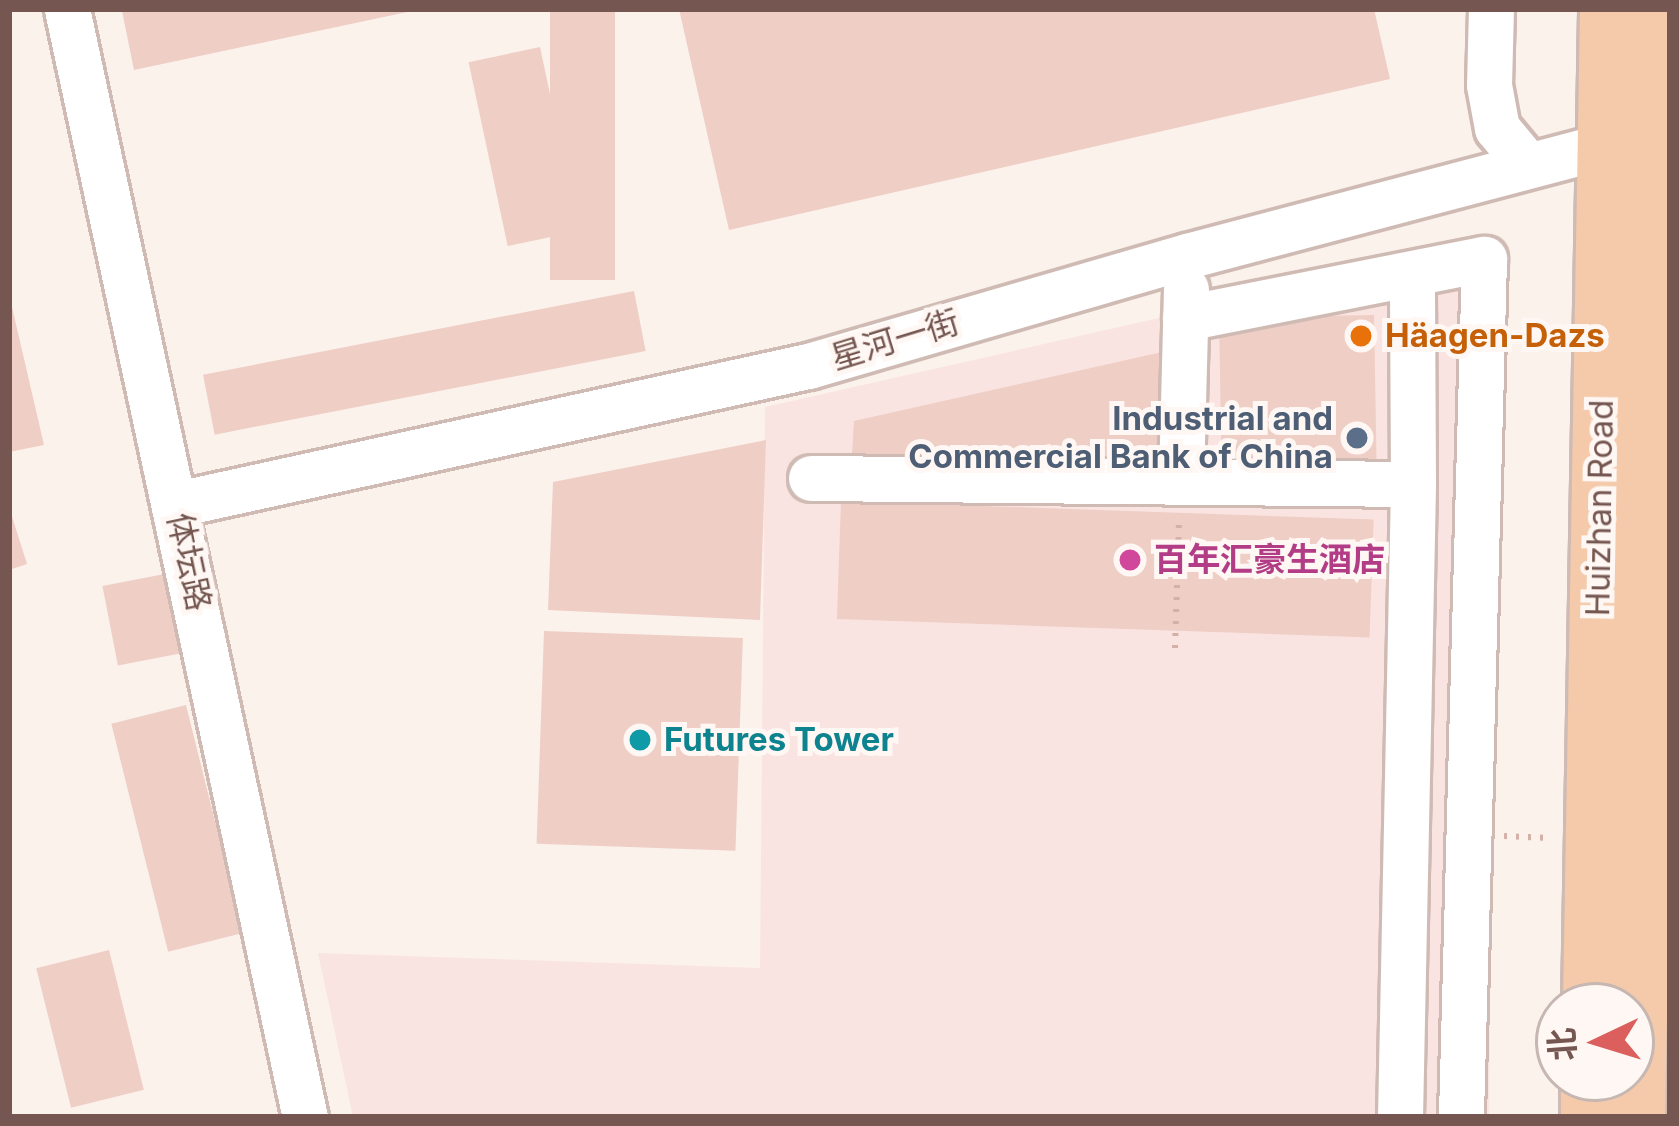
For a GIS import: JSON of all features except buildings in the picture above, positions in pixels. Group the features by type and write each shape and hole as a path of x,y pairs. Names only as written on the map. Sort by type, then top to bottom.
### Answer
{"main road":[{"name":"Huizhan Road","path":"1608,9 1651,139 1636,1117"},
{"name":"Huizhan Road","path":"1593,982 1658,9"}],"street":[{"name":"体坛路","path":"67,9 305,1117"},
{"path":"1491,9 1489,85 1497,128 1526,163"},
{"name":"星河一街","path":"177,504 808,366 1526,163 1651,139"},
{"path":"1181,480 1187,256"},
{"path":"1185,318 1484,259 1461,1117"},
{"path":"1400,1117 1413,484 1412,274"},
{"path":"811,478 1413,484"}],"path":[{"path":"1175,648 1181,480"}],"shaded area":[{"path":"1496,242 1489,1117 353,1117 318,953 760,968 765,407"}],"place":[{"name":"Häagen-Dazs","path":"1361,336"},
{"name":"Industrial and Commercial Bank of China","path":"1357,438"},
{"name":"百年汇豪生酒店","path":"1130,560"},
{"name":"Futures Tower","path":"640,740"}]}
